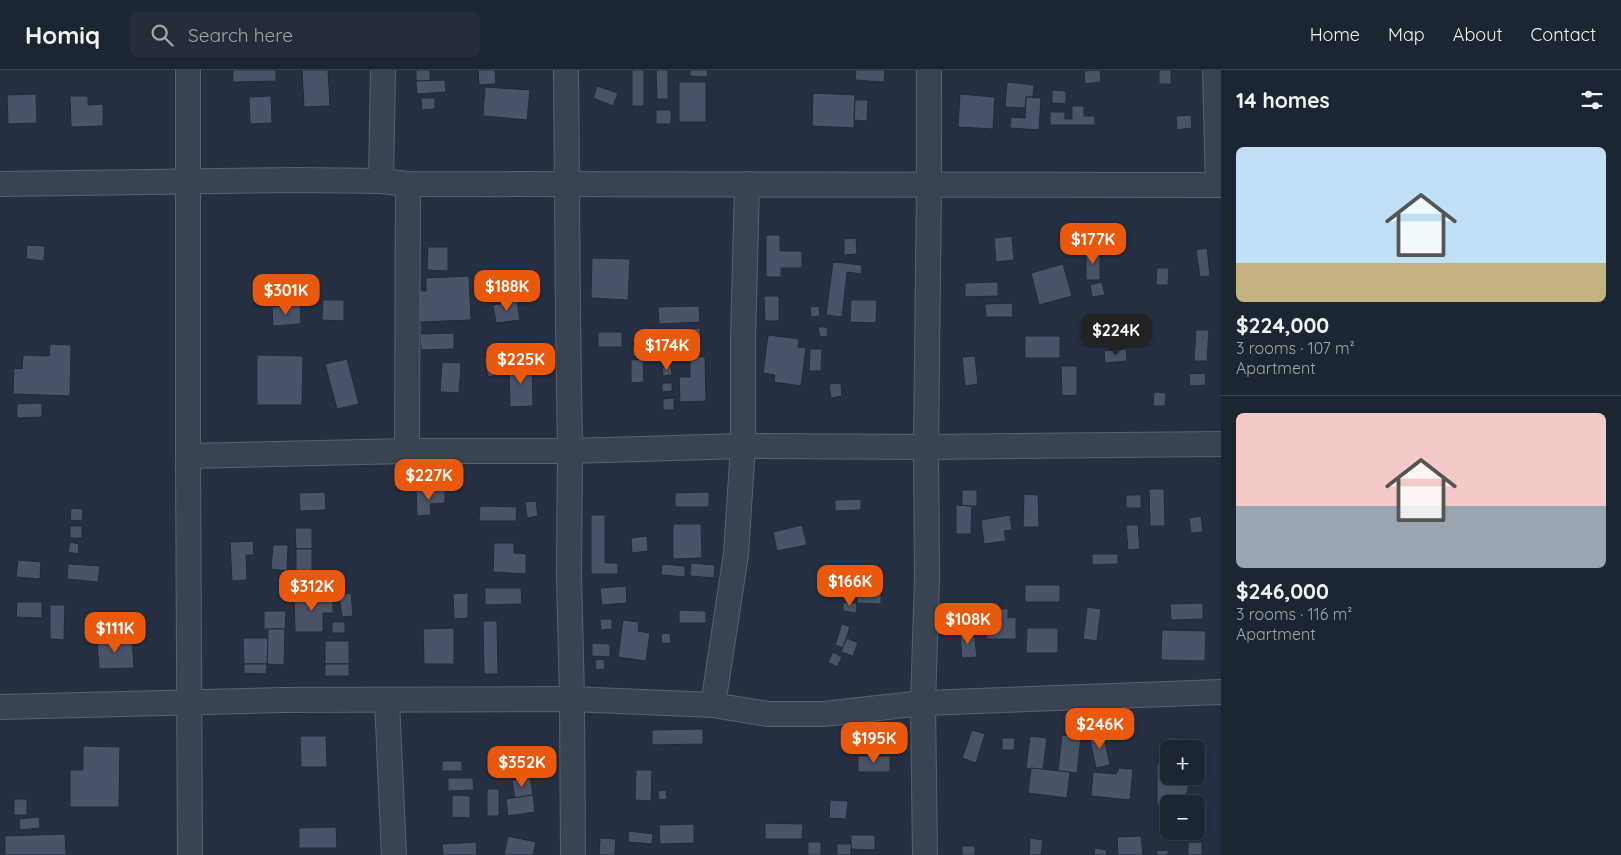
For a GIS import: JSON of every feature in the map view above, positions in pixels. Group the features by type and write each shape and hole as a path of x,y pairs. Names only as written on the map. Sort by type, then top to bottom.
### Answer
{"street":[{"path":"188,70 190,855"},
{"path":"381,181 383,70"},
{"path":"566,70 570,451 569,575 573,855"},
{"path":"925,855 923,702 927,578 928,70"},
{"path":"0,184 298,180 381,181 408,184 1219,185 1215,70"},
{"path":"407,451 408,184"},
{"path":"714,705 736,554 744,446 747,184"},
{"path":"188,456 407,451 570,451 744,446 926,447 1221,444"},
{"path":"0,707 388,700 572,699 714,705 768,714 824,714 923,702 1221,692"},
{"path":"388,700 394,855"}],"building":[{"path":"233,70 276,70 276,81 233,82"},
{"path":"302,70 328,70 330,106 304,107"},
{"path":"416,70 430,70 430,81 416,81"},
{"path":"478,70 495,70 496,84 479,85"},
{"path":"632,70 644,70 644,106 632,106"},
{"path":"656,70 668,70 668,99 657,99"},
{"path":"690,70 708,70 707,77 690,76"},
{"path":"856,70 885,70 884,82 855,80"},
{"path":"1100,70 1101,82 1085,84 1084,71"},
{"path":"1159,70 1171,70 1171,84 1159,84"},
{"path":"445,80 446,92 417,94 416,81"},
{"path":"679,82 706,82 706,122 679,122"},
{"path":"1007,82 1034,85 1033,97 1026,97 1025,108 1005,107"},
{"path":"597,86 618,93 613,106 593,98"},
{"path":"485,87 530,90 527,120 483,116"},
{"path":"1052,90 1066,91 1066,104 1052,103"},
{"path":"813,93 855,95 854,128 812,126"},
{"path":"36,94 37,123 8,124 7,95"},
{"path":"960,94 995,97 993,129 958,127"},
{"path":"70,96 88,96 88,105 103,104 103,126 71,127"},
{"path":"271,96 272,123 250,124 249,97"},
{"path":"1026,97 1041,98 1039,130 1010,128 1011,117 1025,118"},
{"path":"421,98 435,98 435,109 422,110"},
{"path":"855,100 868,100 867,121 854,120"},
{"path":"1072,106 1084,106 1084,116 1095,116 1095,125 1050,125 1050,112 1065,112 1065,119 1072,119"},
{"path":"656,110 671,110 671,124 656,124"},
{"path":"1191,115 1192,128 1177,130 1176,116"},
{"path":"766,235 780,235 780,251 802,251 802,268 781,268 781,277 766,277"},
{"path":"1012,236 1014,260 996,262 994,238"},
{"path":"856,238 857,254 844,255 844,239"},
{"path":"27,245 45,246 44,261 26,259"},
{"path":"428,247 448,247 448,271 427,270"},
{"path":"1207,248 1210,276 1200,277 1196,250"},
{"path":"1086,250 1100,250 1100,280 1086,280"},
{"path":"592,258 630,259 628,300 591,298"},
{"path":"833,262 862,265 861,274 847,272 842,317 826,315"},
{"path":"1063,264 1072,296 1039,305 1031,273"},
{"path":"1157,268 1169,268 1168,285 1156,285"},
{"path":"469,276 471,320 420,322 419,291 426,291 426,278"},
{"path":"998,282 998,296 965,297 965,283"},
{"path":"1102,282 1105,295 1092,297 1090,285"},
{"path":"764,296 779,296 779,321 765,321"},
{"path":"323,300 344,300 344,321 322,320"},
{"path":"851,300 877,300 876,323 850,322"},
{"path":"517,301 520,320 496,323 493,305"},
{"path":"1012,303 1013,317 986,317 985,304"},
{"path":"300,305 301,324 273,326 272,307"},
{"path":"699,306 700,322 659,324 658,307"},
{"path":"819,306 820,316 811,317 810,307"},
{"path":"818,327 827,327 828,336 820,337"},
{"path":"700,328 701,341 681,343 680,330"},
{"path":"1196,330 1209,330 1207,361 1194,361"},
{"path":"598,332 622,332 622,347 598,347"},
{"path":"454,333 454,349 421,350 420,334"},
{"path":"768,335 799,339 798,347 806,348 801,386 774,382 775,375 763,373"},
{"path":"1025,336 1060,336 1060,358 1025,358"},
{"path":"50,344 71,345 70,396 13,394 14,368 22,369 23,355 49,356"},
{"path":"641,346 642,355 633,357 632,347"},
{"path":"810,349 822,349 821,371 809,371"},
{"path":"1126,349 1127,361 1105,363 1104,351"},
{"path":"257,355 303,356 302,405 257,405"},
{"path":"495,355 498,375 488,377 484,358"},
{"path":"975,356 978,384 965,386 962,357"},
{"path":"690,357 705,357 706,401 680,402 679,377 690,377"},
{"path":"347,359 359,404 337,409 325,364"},
{"path":"643,359 644,382 631,383 631,360"},
{"path":"442,362 461,363 459,393 440,392"},
{"path":"509,364 532,364 533,406 510,407"},
{"path":"671,366 672,375 663,376 662,367"},
{"path":"1061,366 1077,366 1077,395 1062,396"},
{"path":"1205,373 1206,385 1190,386 1189,374"},
{"path":"662,383 672,383 672,391 662,392"},
{"path":"841,383 842,396 831,398 829,384"},
{"path":"1154,392 1166,393 1165,406 1153,406"},
{"path":"674,398 674,410 663,410 663,399"},
{"path":"42,403 42,417 17,418 17,404"},
{"path":"445,489 445,503 430,504 431,515 417,516 416,491"},
{"path":"1149,489 1164,489 1165,526 1150,526"},
{"path":"962,490 977,490 977,506 962,506"},
{"path":"325,492 326,510 300,511 299,493"},
{"path":"709,492 709,507 675,507 675,493"},
{"path":"1024,494 1038,495 1039,527 1023,527"},
{"path":"1126,495 1141,495 1141,508 1126,508"},
{"path":"861,499 861,510 835,511 835,500"},
{"path":"536,501 538,516 527,518 525,502"},
{"path":"956,505 972,506 971,534 956,534"},
{"path":"480,506 517,507 516,521 479,521"},
{"path":"71,508 83,509 82,521 70,520"},
{"path":"591,515 605,515 605,563 618,563 618,574 591,574"},
{"path":"1010,515 1012,530 1004,531 1006,541 984,544 981,520"},
{"path":"1201,516 1203,532 1191,533 1189,518"},
{"path":"673,524 701,524 702,558 673,559"},
{"path":"802,525 807,545 777,551 773,532"},
{"path":"1126,525 1138,525 1140,549 1128,550"},
{"path":"70,526 82,526 82,538 70,538"},
{"path":"295,528 312,528 312,549 296,549"},
{"path":"647,536 648,551 632,553 631,538"},
{"path":"253,541 254,555 246,555 247,580 232,581 230,542"},
{"path":"70,542 79,544 78,554 68,552"},
{"path":"494,543 514,543 514,553 526,554 526,574 493,572"},
{"path":"273,545 288,545 287,571 271,569"},
{"path":"296,549 312,549 312,576 296,576"},
{"path":"1092,554 1118,554 1118,564 1092,565"},
{"path":"18,560 41,562 40,579 16,577"},
{"path":"691,563 715,565 714,578 690,576"},
{"path":"68,564 100,566 98,582 67,579"},
{"path":"662,564 685,566 685,577 661,575"},
{"path":"1025,585 1060,585 1060,602 1025,602"},
{"path":"626,586 627,603 602,605 600,588"},
{"path":"485,588 521,588 522,604 485,605"},
{"path":"857,589 881,590 881,604 857,603"},
{"path":"351,593 353,616 342,617 339,595"},
{"path":"468,593 468,618 454,619 453,594"},
{"path":"333,595 333,613 323,613 323,632 295,632 294,596"},
{"path":"17,602 42,602 42,618 16,617"},
{"path":"843,602 857,603 856,613 843,611"},
{"path":"1203,603 1203,619 1171,620 1170,604"},
{"path":"50,605 65,605 64,640 50,639"},
{"path":"971,606 974,632 960,633 957,608"},
{"path":"1087,607 1101,609 1097,641 1083,639"},
{"path":"994,609 1008,609 1008,618 1016,617 1016,639 986,639 986,621 994,620"},
{"path":"679,610 706,611 706,623 679,623"},
{"path":"264,611 286,611 285,629 264,629"},
{"path":"600,619 612,619 612,629 601,630"},
{"path":"623,620 639,622 638,631 650,633 646,661 618,657"},
{"path":"483,621 497,621 498,674 484,674"},
{"path":"332,622 345,622 345,633 332,633"},
{"path":"842,624 850,627 843,648 835,645"},
{"path":"454,628 454,664 424,664 423,629"},
{"path":"1027,628 1058,628 1058,653 1026,653"},
{"path":"268,629 285,629 284,665 267,664"},
{"path":"1162,630 1206,631 1205,661 1161,660"},
{"path":"974,632 977,657 962,658 960,633"},
{"path":"670,633 671,643 662,644 661,634"},
{"path":"132,638 134,668 99,669 97,639"},
{"path":"243,638 268,638 267,664 244,664"},
{"path":"847,638 858,643 853,656 841,652"},
{"path":"325,641 349,641 349,664 325,664"},
{"path":"592,643 610,644 610,657 592,656"},
{"path":"833,652 842,657 837,667 828,662"},
{"path":"604,659 605,669 596,670 595,660"},
{"path":"244,664 267,664 266,674 244,673"},
{"path":"325,664 349,664 349,676 325,676"},
{"path":"703,729 703,744 652,745 652,730"},
{"path":"972,730 985,734 976,763 962,758"},
{"path":"1103,732 1110,765 1096,768 1089,735"},
{"path":"1062,735 1081,737 1077,773 1058,771"},
{"path":"300,736 326,736 327,767 301,767"},
{"path":"1030,736 1047,738 1043,770 1026,768"},
{"path":"1002,738 1015,738 1014,750 1002,750"},
{"path":"1168,738 1179,738 1179,740 1168,740"},
{"path":"83,746 120,747 119,807 70,807 70,770 83,770"},
{"path":"858,756 890,756 890,772 858,772"},
{"path":"442,761 462,761 462,771 442,771"},
{"path":"1160,763 1160,785 1188,785 1188,791 1185,795 1160,795 1160,805 1157,805 1157,765"},
{"path":"1031,768 1070,772 1067,798 1028,793"},
{"path":"1119,768 1133,769 1130,800 1091,796 1093,772 1116,774"},
{"path":"636,770 652,770 651,801 635,800"},
{"path":"530,777 533,795 515,798 512,780"},
{"path":"448,778 473,778 474,790 448,791"},
{"path":"487,789 499,789 499,816 487,816"},
{"path":"666,790 667,799 659,800 658,791"},
{"path":"452,795 470,796 470,818 452,817"},
{"path":"533,795 535,812 508,816 506,799"},
{"path":"14,799 27,799 27,815 14,815"},
{"path":"830,800 848,801 846,819 829,818"},
{"path":"39,817 40,828 20,830 19,819"},
{"path":"765,823 803,824 802,839 765,839"},
{"path":"694,824 694,843 660,844 659,825"},
{"path":"336,827 337,848 299,848 299,828"},
{"path":"629,831 653,834 652,844 628,842"},
{"path":"65,834 66,855 5,855 5,836"},
{"path":"851,835 875,835 875,850 851,849"},
{"path":"508,836 536,842 533,855 504,855"},
{"path":"1141,836 1143,855 1118,855 1117,837"},
{"path":"600,838 616,839 615,855 599,855"},
{"path":"1030,838 1043,840 1041,855 1029,855"},
{"path":"476,842 477,855 443,855 442,844"},
{"path":"808,842 821,842 821,855 808,855"},
{"path":"1188,842 1202,842 1202,855 1188,855"},
{"path":"837,844 851,844 851,855 837,855"},
{"path":"962,846 975,846 975,855 962,855"},
{"path":"1095,848 1107,850 1106,855 1094,855"},
{"path":"1168,850 1168,855 1157,855 1156,851"}]}
